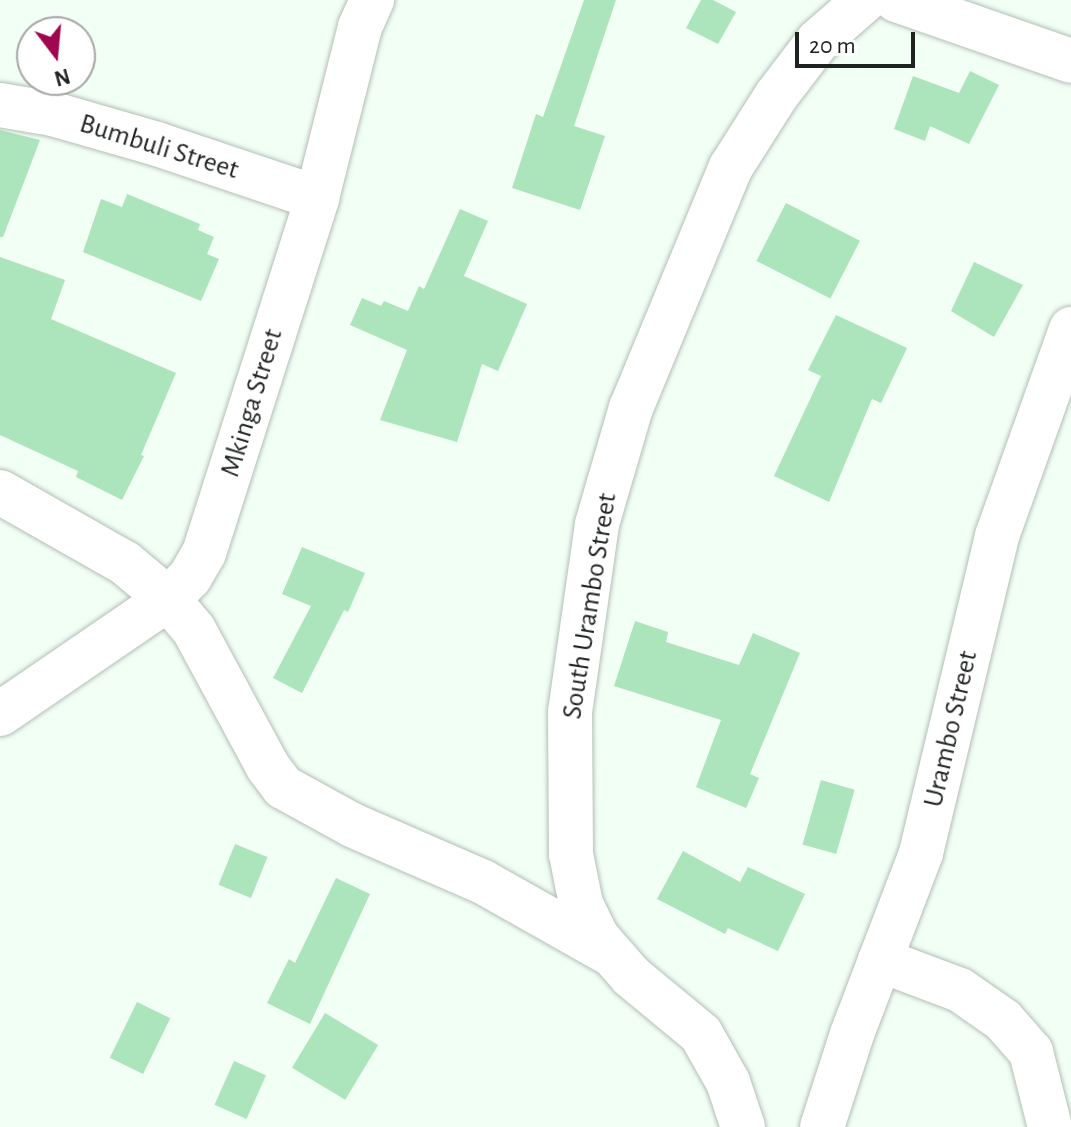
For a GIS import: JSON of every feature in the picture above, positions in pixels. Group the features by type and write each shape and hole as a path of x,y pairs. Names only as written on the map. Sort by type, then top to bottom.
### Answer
{"street":[{"name":"Mkinga Street","path":"0,714 168,599 190,577 204,553 317,198 360,27 372,0"},
{"name":"South Urambo Street","path":"743,1127 728,1082 701,1034 631,976 597,937 581,904 571,854 570,712 597,524 631,408 731,167 776,96 818,41 865,0"},
{"path":"896,0 1071,61"},
{"name":"Bumbuli Street","path":"0,105 53,114 157,144 317,198"},
{"name":"Urambo Street","path":"822,1127 921,853 997,536 1071,329"},
{"path":"0,492 125,563 168,599 194,630 268,767 283,787 352,825 483,882 615,957"},
{"path":"880,960 960,990 1003,1020 1031,1052 1050,1127"}],"building":[{"path":"584,0 616,0 574,126 605,136 580,210 512,188 536,114 543,117"},
{"path":"701,0 713,0 736,12 718,44 686,28"},
{"path":"970,71 999,85 969,144 930,126 925,141 894,129 913,76 959,93"},
{"path":"0,130 40,140 3,237 0,237"},
{"path":"127,194 200,224 198,230 214,237 207,254 219,259 201,301 83,252 101,199 122,207"},
{"path":"786,203 860,241 830,299 756,261"},
{"path":"460,209 488,221 464,276 527,304 498,371 482,364 457,442 380,420 407,350 350,325 362,298 381,306 384,301 408,311 419,286 424,289"},
{"path":"0,257 65,280 51,319 176,373 141,455 144,456 122,500 76,477 78,471 0,435"},
{"path":"974,262 1023,285 994,337 951,311"},
{"path":"836,315 907,348 881,403 872,399 829,502 774,476 821,376 808,370"},
{"path":"302,547 365,573 348,612 344,610 302,693 273,678 311,606 282,594"},
{"path":"635,621 668,632 666,642 739,665 753,633 800,653 750,774 759,778 746,808 696,787 721,720 614,686"},
{"path":"821,780 855,790 836,854 803,844"},
{"path":"235,844 267,857 251,898 219,885"},
{"path":"683,851 740,882 748,867 805,894 778,951 728,928 725,934 657,899"},
{"path":"336,878 370,894 310,1024 267,1003 289,959 295,963"},
{"path":"137,1002 170,1018 143,1074 110,1058"},
{"path":"325,1013 378,1045 345,1100 292,1068"},
{"path":"234,1061 266,1075 246,1119 214,1105"}]}
